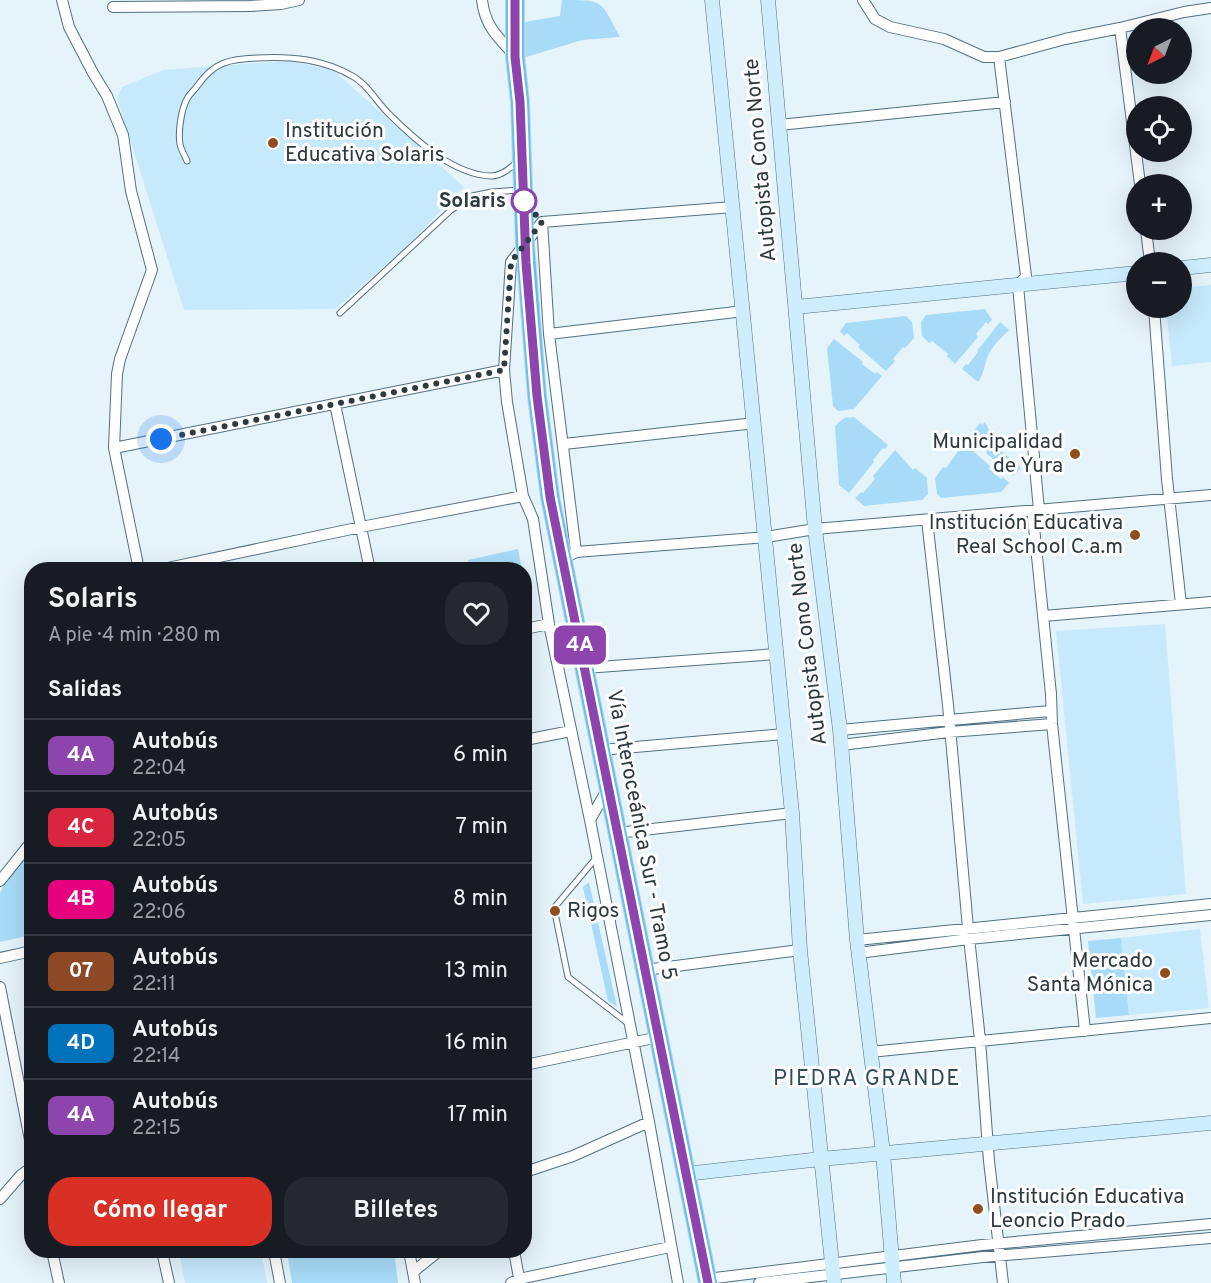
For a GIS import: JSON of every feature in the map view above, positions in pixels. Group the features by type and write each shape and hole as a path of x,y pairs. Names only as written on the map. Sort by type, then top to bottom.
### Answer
{"highway":[{"name":"Vía Interoceánica Sur - Tramo 5","path":"517,2 515,57 520,102 525,245 542,438 550,497 569,555 585,668 707,1281"}],"main road":[{"name":"Autopista Cono Norte","path":"712,0 766,537 792,813 800,950 833,1273"},
{"name":"Autopista Cono Norte","path":"768,0 815,529 840,730 857,947 883,1153 894,1283"},
{"path":"1192,267 1211,266"},
{"path":"796,307 1126,274"},
{"path":"686,1174 821,1159 1211,1123"}],"street":[{"path":"62,0 69,27 107,96 123,135 131,191 152,270 120,359 117,374 114,448 137,562"},
{"path":"113,7 250,6 281,4 298,0"},
{"path":"482,0 484,16 490,28 515,57"},
{"path":"863,0 875,19 890,27 944,39 984,57 999,57 1065,39 1184,12 1211,9"},
{"path":"1120,28 1139,174"},
{"path":"999,57 1026,276 1018,286 1040,510 1033,518 1051,694 1050,711 1084,1031"},
{"path":"779,125 1005,102"},
{"path":"678,1283 590,820 549,624 533,519 523,496 504,370 511,262 542,222 733,207"},
{"path":"542,222 549,334 564,444 569,555 766,537 815,529 1211,495"},
{"path":"549,334 744,311"},
{"path":"1155,318 1169,499 1181,604"},
{"path":"114,448 504,370"},
{"path":"335,404 369,562"},
{"path":"564,444 755,423"},
{"path":"196,562 523,496"},
{"path":"927,520 1003,1283"},
{"path":"1043,616 1211,602"},
{"path":"532,628 549,624"},
{"path":"585,668 777,654"},
{"path":"840,730 1050,711"},
{"path":"841,745 949,732 1052,724"},
{"path":"532,739 571,731"},
{"path":"601,750 784,734"},
{"path":"590,820 608,788"},
{"path":"617,833 792,813"},
{"path":"0,881 24,851"},
{"path":"1073,923 1211,903"},
{"path":"857,947 1073,923 1211,915"},
{"path":"645,970 800,950"},
{"path":"0,958 24,953"},
{"path":"0,987 24,1109"},
{"path":"870,1052 1211,1018"},
{"path":"532,1064 659,1037"},
{"path":"532,1170 573,1156 649,1122"},
{"path":"0,1199 24,1173"},
{"path":"759,1283 833,1273 999,1244 1211,1224"},
{"path":"892,1261 1211,1238"},
{"path":"515,1258 517,1282 670,1247"},
{"path":"54,1258 59,1283"},
{"path":"164,1258 169,1283"},
{"path":"275,1258 280,1283"},
{"path":"410,1258 414,1277"},
{"path":"414,1277 432,1258"},
{"path":"707,1281 833,1273"}],"lane":[{"path":"187,161 180,144 186,99 207,73 234,59 277,57 295,57 331,65 355,78 368,89 386,111 430,151 462,168 492,176 507,171 521,158"},
{"path":"340,313 451,210 472,196 524,190"},
{"path":"597,856 554,908 568,978 629,1024"}],"shaded area":[{"path":"562,0 594,2 600,5 609,16 620,37 582,40 523,58 525,22 560,16"},
{"name":"Institución Educativa Solaris","path":"289,61 333,70 464,187 403,250 335,309 184,310 117,98 122,87 163,70"},
{"path":"1211,285 1211,362 1172,366 1167,318 1192,318 1192,287"},
{"path":"985,309 992,320 988,324 986,322 976,334 978,337 955,364 947,356 948,354 922,336 921,322 926,315"},
{"path":"906,316 912,322 914,338 905,348 903,347 886,371 858,347 860,345 847,333 844,336 840,331 846,323"},
{"path":"1000,322 1009,330 991,350 978,382 962,369 966,364 968,365"},
{"path":"834,339 863,362 862,364 875,374 877,372 882,376 854,409 838,411 833,406 827,348"},
{"path":"854,417 888,445 873,460 874,462 849,493 839,485 835,426 844,418"},
{"path":"985,422 998,448 1021,468 1013,476 969,437 980,423 982,425"},
{"path":"964,443 990,466 989,469 1009,483 1001,492 941,498 937,494 935,478 943,467 946,468"},
{"path":"895,450 913,470 915,468 927,478 928,494 922,500 864,506 855,498 861,492 863,493 875,479 873,476"},
{"path":"518,549 520,562 468,562 468,560"},
{"path":"1165,624 1186,894 1083,904 1056,631"},
{"path":"24,858 24,937 0,942 0,893"},
{"path":"589,882 617,1007 608,1001 583,887"},
{"name":"Mercado Santa Mónica","path":"1200,929 1209,1008 1129,1015 1121,938"},
{"path":"1121,938 1129,1015 1096,1018 1088,941"},
{"path":"180,1258 262,1258 267,1283 185,1283"},
{"path":"288,1258 395,1258 398,1283 292,1283"}],"bus line":[{"name":"4A","path":"515,0 515,57 520,102 526,263 537,396 550,497 708,1283"}],"place":[{"name":"Institución Educativa Solaris","path":"273,143"},
{"name":"Solaris","path":"524,201"},
{"name":"Municipalidad de Yura","path":"1075,454"},
{"name":"Institución Educativa Real School C.a.m","path":"1135,535"},
{"name":"Rigos","path":"555,911"},
{"name":"Mercado Santa Mónica","path":"1165,973"},
{"name":"Institución Educativa Leoncio Prado","path":"978,1209"}],"district":[{"name":"PIEDRA GRANDE","path":"867,1079"}],"route":[{"path":"161,439 504,370 511,262 542,222 524,201"}]}
